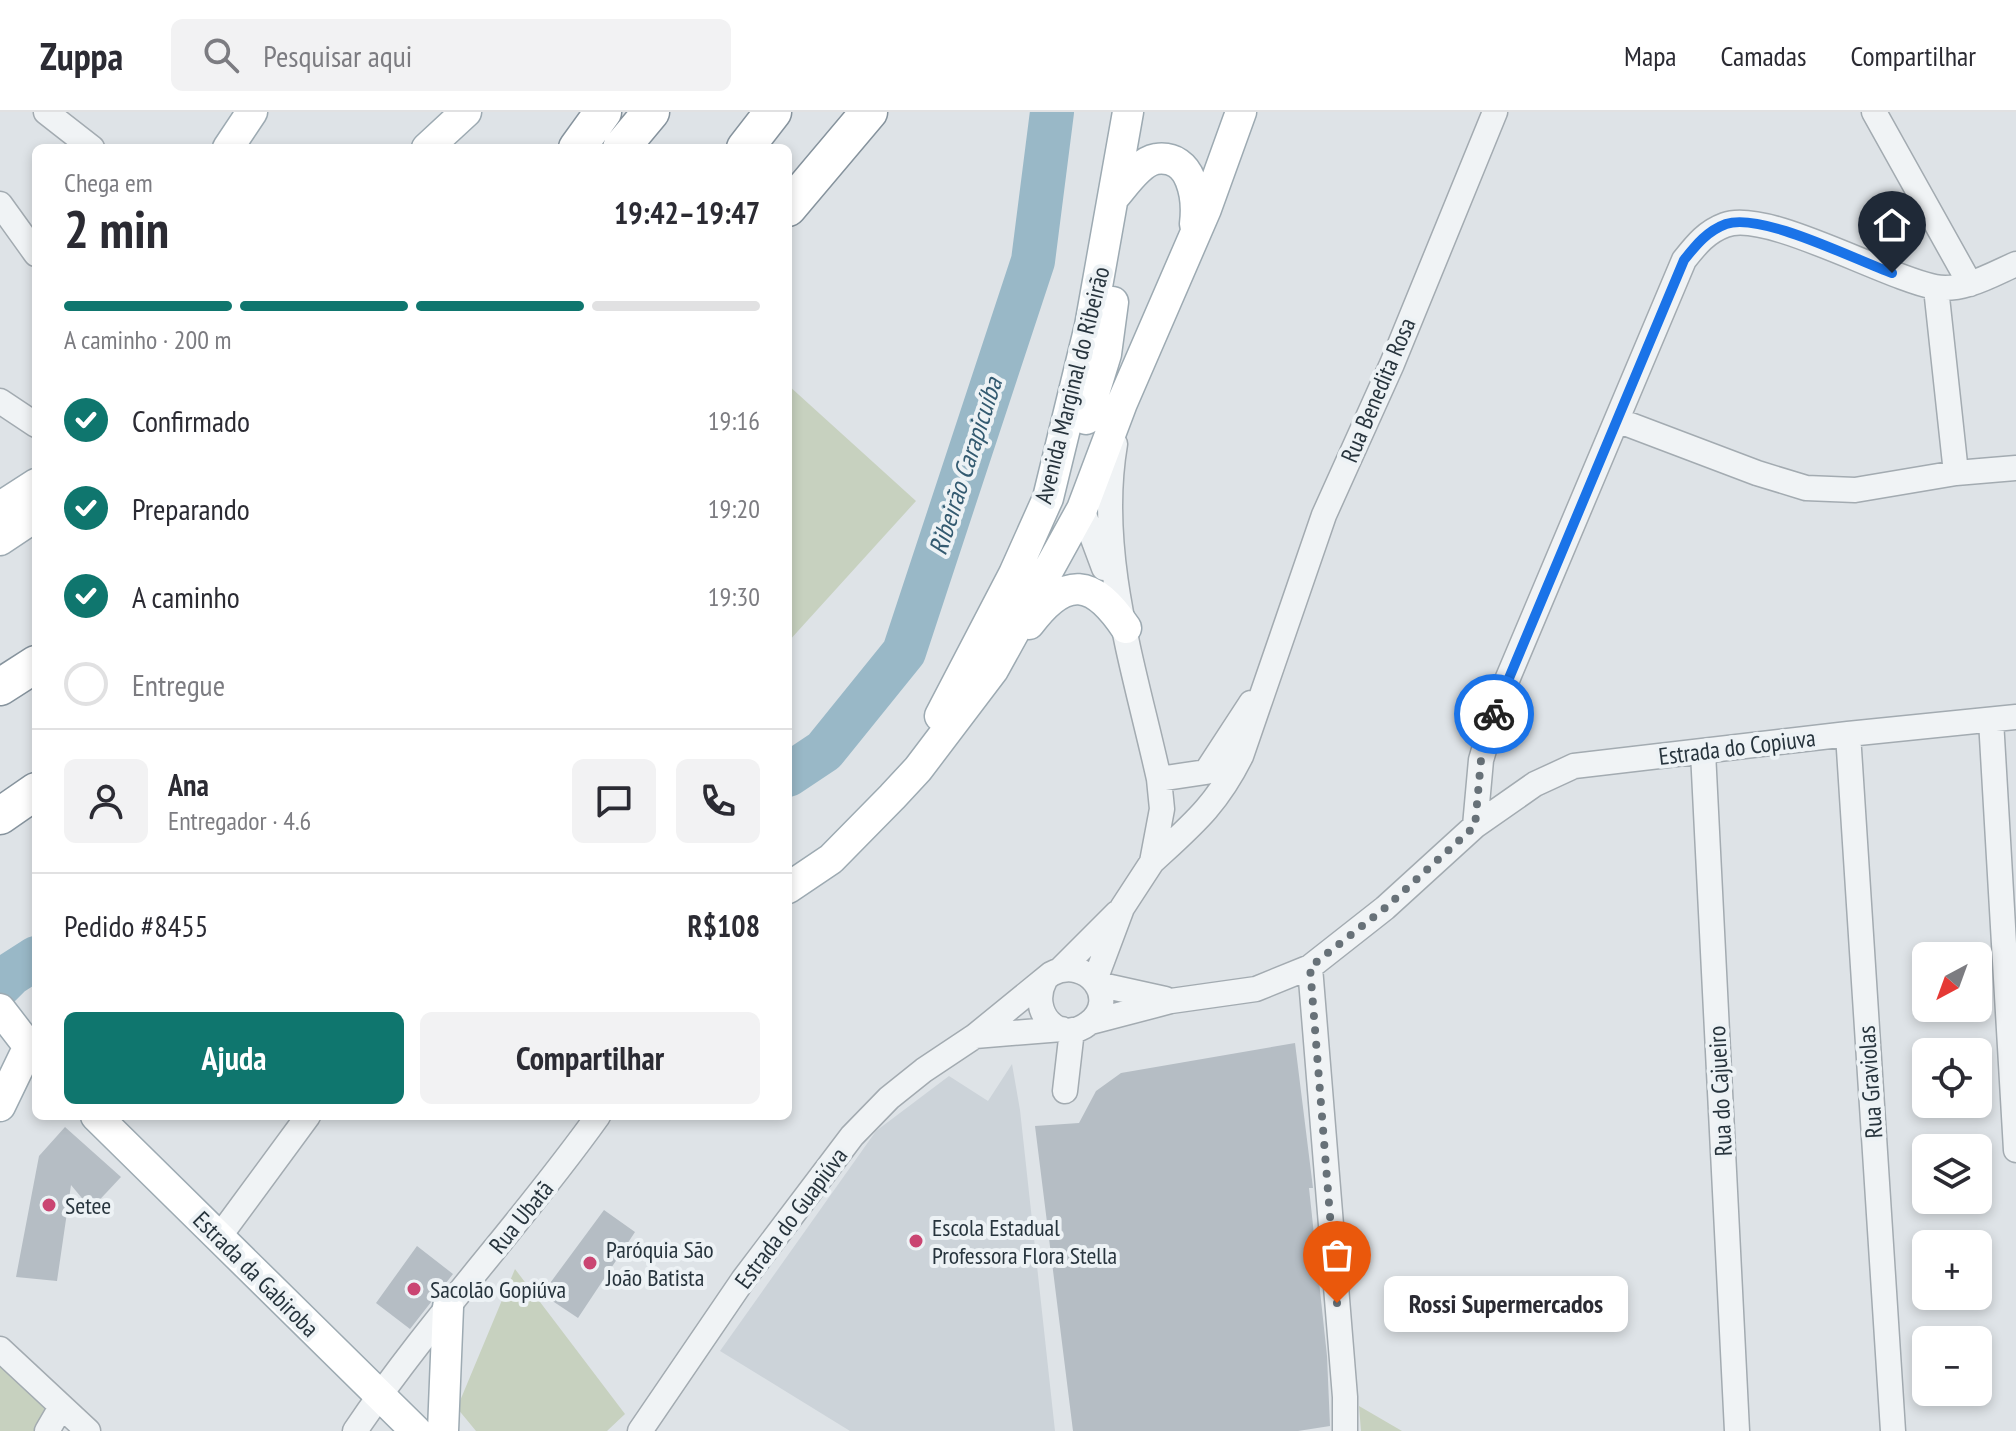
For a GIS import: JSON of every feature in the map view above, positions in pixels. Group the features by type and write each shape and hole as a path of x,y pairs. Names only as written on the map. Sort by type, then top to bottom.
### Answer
{"highway":[{"path":"580,144 603,112"},
{"path":"624,144 651,112"},
{"path":"748,144 773,112"},
{"path":"792,203 869,112"},
{"path":"0,687 32,667"},
{"path":"0,816 32,794"}],"main road":[{"path":"231,144 252,112"},
{"path":"431,144 466,112"},
{"name":"Avenida Marginal do Ribeirão","path":"856,831 943,711 1014,574 1048,498 1090,326 1128,112"},
{"name":"Avenida Marginal do Ribeirão","path":"993,670 1082,509 1241,112"},
{"name":"Avenida Marginal do Ribeirão","path":"1082,509 1077,474 1079,442 1106,354 1120,251 1114,201 1136,172 1155,159 1179,164 1195,188 1197,203 1193,238"},
{"path":"0,507 32,487"},
{"path":"0,540 32,519"},
{"name":"Avenida Marginal do Ribeirão","path":"856,831 918,769 1041,608 1073,590 1089,591 1102,597 1125,625"},
{"path":"792,885 831,859 856,831"},
{"path":"0,1010 32,1048"},
{"path":"0,1106 32,1051"},
{"name":"Estrada da Gabiroba","path":"100,1120 416,1431"},
{"path":"443,1431 448,1307"}],"street":[{"path":"46,112 87,144"},
{"name":"Rua Benedita Rosa","path":"1052,975 1122,908 1152,862 1208,810 1223,791 1245,746 1324,515 1392,364 1495,112"},
{"path":"1874,112 1970,284"},
{"path":"0,204 32,248"},
{"path":"1475,826 1481,760 1499,699 1684,260 1702,237 1728,223 1755,224 1806,238 1936,288 1970,284 2016,264"},
{"path":"1936,288 1956,473"},
{"path":"0,401 32,422"},
{"path":"1122,403 1111,467 1108,504 1110,546 1159,779"},
{"path":"1617,420 1757,473 1806,488 1855,490 1956,473 2016,468"},
{"name":"Avenida Marginal do Ribeirão","path":"1082,509 1125,625"},
{"name":"Rua Benedita Rosa","path":"1152,862 1162,809 1159,779 1206,772 1271,673"},
{"name":"Estrada do Copiuva","path":"1171,1001 1256,989 1310,967 1385,908 1475,826 1535,784 1574,766 2016,717"},
{"path":"1991,720 2016,1150"},
{"name":"Rua Graviolas","path":"1848,734 1893,1431"},
{"name":"Rua do Cajueiro","path":"1703,752 1737,1431"},
{"name":"Rua Benedita Rosa","path":"1096,982 1122,908"},
{"path":"1310,967 1345,1397 1345,1431"},
{"path":"1075,1027 1053,1025 1040,1009 1040,989 1052,975 1072,968 1085,972 1096,982 1171,1001"},
{"name":"Estrada do Guapiúva","path":"640,1431 743,1280 852,1136 889,1098 1052,975"},
{"path":"1065,1091 1075,1027 1100,1004 1096,982"},
{"name":"Estrada do Guapiúva","path":"975,1036 1075,1027 1171,1001"},
{"path":"219,1237 305,1120"},
{"name":"Rua Ubatã","path":"355,1431 595,1120"},
{"path":"0,1349 88,1431"},
{"path":"47,1431 61,1407"}],"shaded area":[{"name":"Escola Estadual Professora Flora Stella","path":"1012,1064 1020,1110 1055,1431 850,1431 720,1351 876,1131 949,1076 988,1101"}],"green space":[{"path":"792,389 916,501 792,638"},
{"path":"515,1269 625,1414 607,1431 476,1431 457,1408"},
{"path":"0,1365 48,1408 35,1431 0,1431"},
{"path":"1359,1406 1402,1431 1361,1431"}],"building":[{"path":"1295,1043 1313,1188 1309,1188 1327,1356 1330,1426 1298,1431 1073,1431 1035,1126 1079,1123 1096,1091 1121,1073"},
{"name":"Setee","path":"65,1127 121,1177 91,1209 71,1185 57,1281 16,1277 39,1156"},
{"name":"Paróquia São João Batista","path":"604,1210 635,1232 578,1318 542,1294"},
{"name":"Sacolão Gopiúva","path":"417,1246 453,1274 410,1329 376,1303"}],"waterway":[{"name":"Ribeirão Carapicuíba","path":"792,772 824,751 904,652 1033,261 1052,112"},
{"name":"Ribeirão Carapicuíba","path":"0,985 32,961"}],"way so far":[{"path":"1337,1303 1310,967 1385,908 1475,826 1481,760 1494,714"}],"place":[{"name":"Setee","path":"49,1205"},
{"name":"Escola Estadual Professora Flora Stella","path":"916,1241"},
{"name":"Paróquia São João Batista","path":"590,1263"},
{"name":"Sacolão Gopiúva","path":"414,1289"},
{"name":"Rossi Supermercados","path":"1337,1303"}],"route":[{"path":"1494,714 1684,260 1702,237 1728,223 1755,224 1806,238 1892,273"}]}
